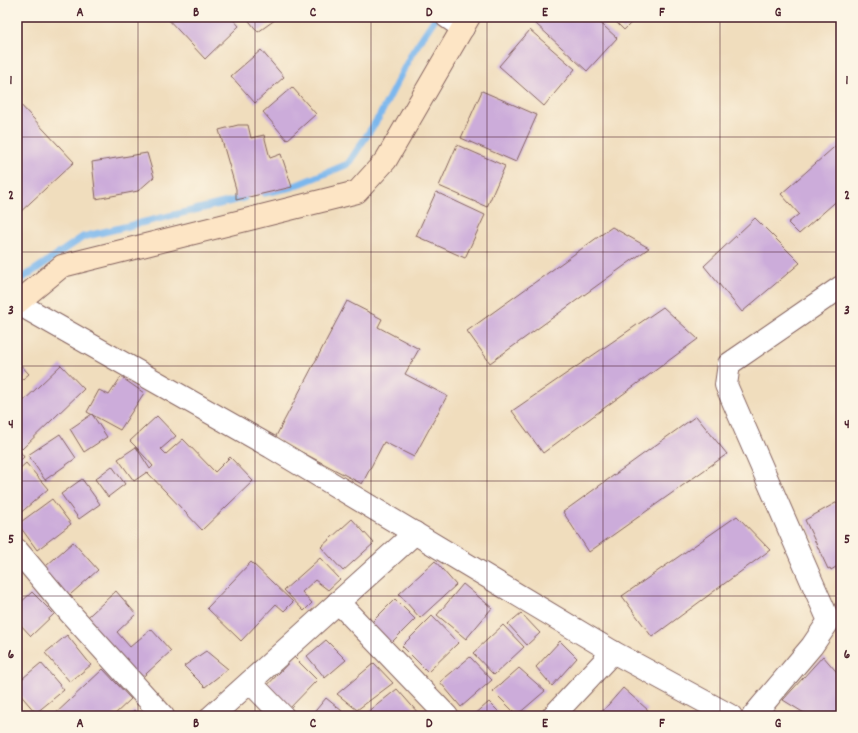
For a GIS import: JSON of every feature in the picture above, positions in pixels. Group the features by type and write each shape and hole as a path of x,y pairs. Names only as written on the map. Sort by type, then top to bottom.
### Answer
{"street":[{"path":"460,21 386,160 357,192 62,266 17,303 271,447 613,652 731,716"},
{"path":"753,716 812,646 829,621 726,385 729,364 841,287"},
{"path":"212,716 415,533"},
{"path":"17,550 70,613 163,716"},
{"path":"338,602 447,716"},
{"path":"553,716 613,652"},
{"path":"250,682 283,716"}],"building":[{"path":"166,17 231,17 239,26 205,59"},
{"path":"246,17 279,17 258,32"},
{"path":"540,17 594,17 617,38 587,71 535,23"},
{"path":"611,17 637,17 624,30"},
{"path":"530,30 575,69 544,106 499,66"},
{"path":"261,50 284,77 255,103 231,76"},
{"path":"292,87 316,114 287,140 263,112"},
{"path":"482,91 537,115 516,162 461,138"},
{"path":"17,101 74,162 17,215"},
{"path":"238,125 248,125 251,138 264,135 270,158 281,154 292,187 236,200 236,189 219,130"},
{"path":"841,141 841,197 799,234 788,223 799,214 781,194"},
{"path":"457,145 505,166 487,207 439,186"},
{"path":"147,153 154,177 138,191 96,199 92,162"},
{"path":"436,192 485,215 465,258 416,236"},
{"path":"755,218 800,263 742,312 704,266"},
{"path":"612,227 649,248 490,363 467,331"},
{"path":"347,301 382,319 378,327 419,349 405,374 447,396 414,457 384,442 362,484 275,438"},
{"path":"663,307 698,339 543,453 512,411"},
{"path":"17,361 29,374 17,384"},
{"path":"61,365 84,389 22,449 17,444 17,407"},
{"path":"121,377 144,393 120,430 87,412 99,390 109,395"},
{"path":"92,414 107,437 84,452 70,429"},
{"path":"157,416 176,436 161,449 166,454 183,439 215,472 230,457 253,481 202,530 147,472 134,481 118,459 136,447 130,441","holes":["136,447 153,466 150,469"]},
{"path":"696,416 727,454 589,552 563,512"},
{"path":"60,434 76,458 45,480 28,455"},
{"path":"17,447 24,457 17,463"},
{"path":"26,463 48,489 17,516 17,471"},
{"path":"112,466 125,484 108,497 95,479"},
{"path":"82,479 100,504 79,519 61,494"},
{"path":"52,499 71,524 37,550 18,524"},
{"path":"841,500 841,564 831,570 830,568 828,569 805,520"},
{"path":"737,516 770,550 652,637 622,596"},
{"path":"352,519 374,543 343,571 321,547"},
{"path":"73,542 98,570 62,602 37,574"},
{"path":"320,558 340,579 328,590 315,580 302,592 312,603 304,611 284,590"},
{"path":"435,561 456,585 420,618 399,594"},
{"path":"251,562 293,602 284,611 276,604 241,641 207,608"},
{"path":"463,584 492,608 466,639 437,615"},
{"path":"116,591 136,614 117,632 130,647 151,629 171,651 135,684 80,624"},
{"path":"32,592 54,614 31,636 17,621 17,606"},
{"path":"395,599 415,619 389,645 369,625"},
{"path":"521,613 540,633 527,645 508,624"},
{"path":"432,616 458,643 428,672 402,646"},
{"path":"503,625 524,647 494,675 473,653"},
{"path":"67,635 91,665 70,682 45,653"},
{"path":"326,640 346,660 325,678 307,656"},
{"path":"560,641 577,658 552,686 536,667"},
{"path":"206,651 228,669 205,687 184,666"},
{"path":"823,656 841,677 841,716 809,716 783,700"},
{"path":"294,657 317,680 286,712 263,690"},
{"path":"470,657 492,680 461,707 440,682"},
{"path":"41,663 64,690 36,713 17,691 17,683"},
{"path":"374,663 393,683 357,710 337,694"},
{"path":"519,668 545,691 517,715 493,691"},
{"path":"103,669 131,699 113,716 53,716"},
{"path":"623,688 648,710 642,716 604,716 601,713"},
{"path":"397,689 419,714 417,716 363,716"},
{"path":"326,698 342,711 338,716 311,716"},
{"path":"489,702 503,716 473,716"},
{"path":"134,710 140,716 128,716"}],"waterway":[{"path":"264,193 292,187 348,164 379,117 412,53 436,17"},
{"path":"17,282 83,237 244,198"}]}
